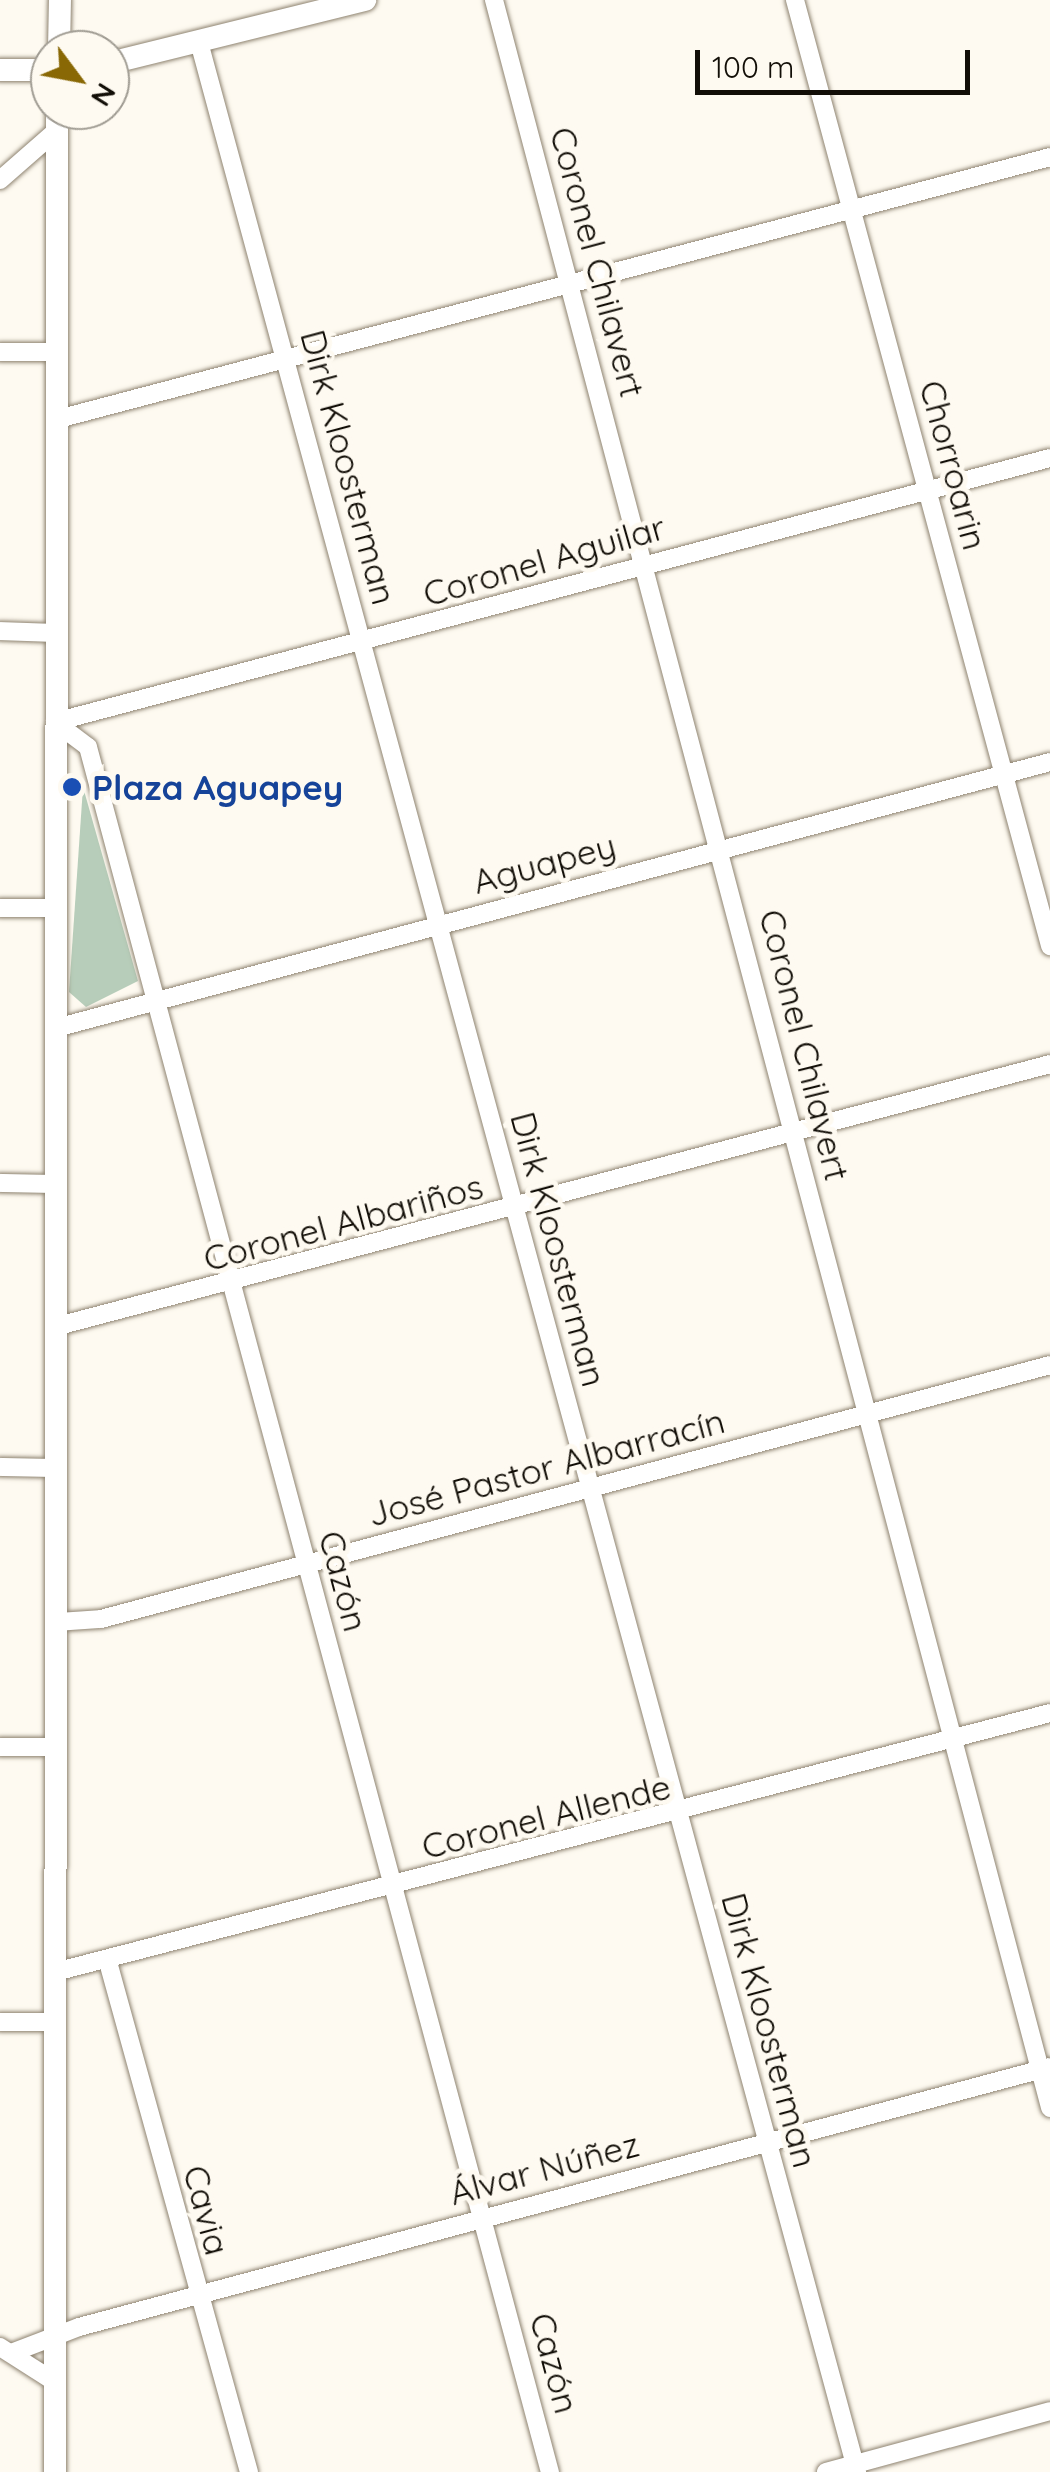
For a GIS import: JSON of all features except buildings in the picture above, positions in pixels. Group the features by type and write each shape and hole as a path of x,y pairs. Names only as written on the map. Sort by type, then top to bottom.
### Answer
{"street":[{"path":"59,30 60,0"},
{"name":"Coronel Chilavert","path":"494,0 722,849 952,1740 1044,2068 1050,2108"},
{"name":"Chorroarin","path":"795,0 1050,946"},
{"path":"130,58 354,1"},
{"name":"Dirk Kloosterman","path":"198,42 287,358 856,2468"},
{"path":"0,70 30,70"},
{"path":"0,180 47,130"},
{"path":"56,130 54,722 58,1326 53,1747 56,2472"},
{"path":"58,419 1050,157"},
{"path":"0,352 57,352"},
{"name":"Coronel Aguilar","path":"54,722 362,644 646,564 1050,458"},
{"path":"0,632 54,633"},
{"name":"Cazón","path":"54,722 88,747 152,1003 550,2472"},
{"name":"Aguapey","path":"56,1028 1050,762"},
{"path":"0,908 56,908"},
{"name":"Coronel Albariños","path":"58,1326 231,1287 1050,1064"},
{"path":"0,1184 58,1184"},
{"name":"José Pastor Albarracín","path":"57,1622 101,1620 1050,1365"},
{"path":"0,1467 57,1468"},
{"name":"Coronel Allende","path":"55,1972 108,1962 678,1817 1050,1713"},
{"path":"0,1747 53,1747"},
{"name":"Cavia","path":"108,1962 197,2297 249,2472"},
{"path":"0,2022 55,2022"},
{"name":"Álvar Núñez","path":"7,2350 1044,2068"},
{"path":"7,2350 55,2382"},
{"path":"826,2472 856,2468 1050,2411"}],"green space":[{"path":"83,787 138,981 86,1007 69,992"}],"place":[{"name":"Plaza Aguapey","path":"72,787"}]}
